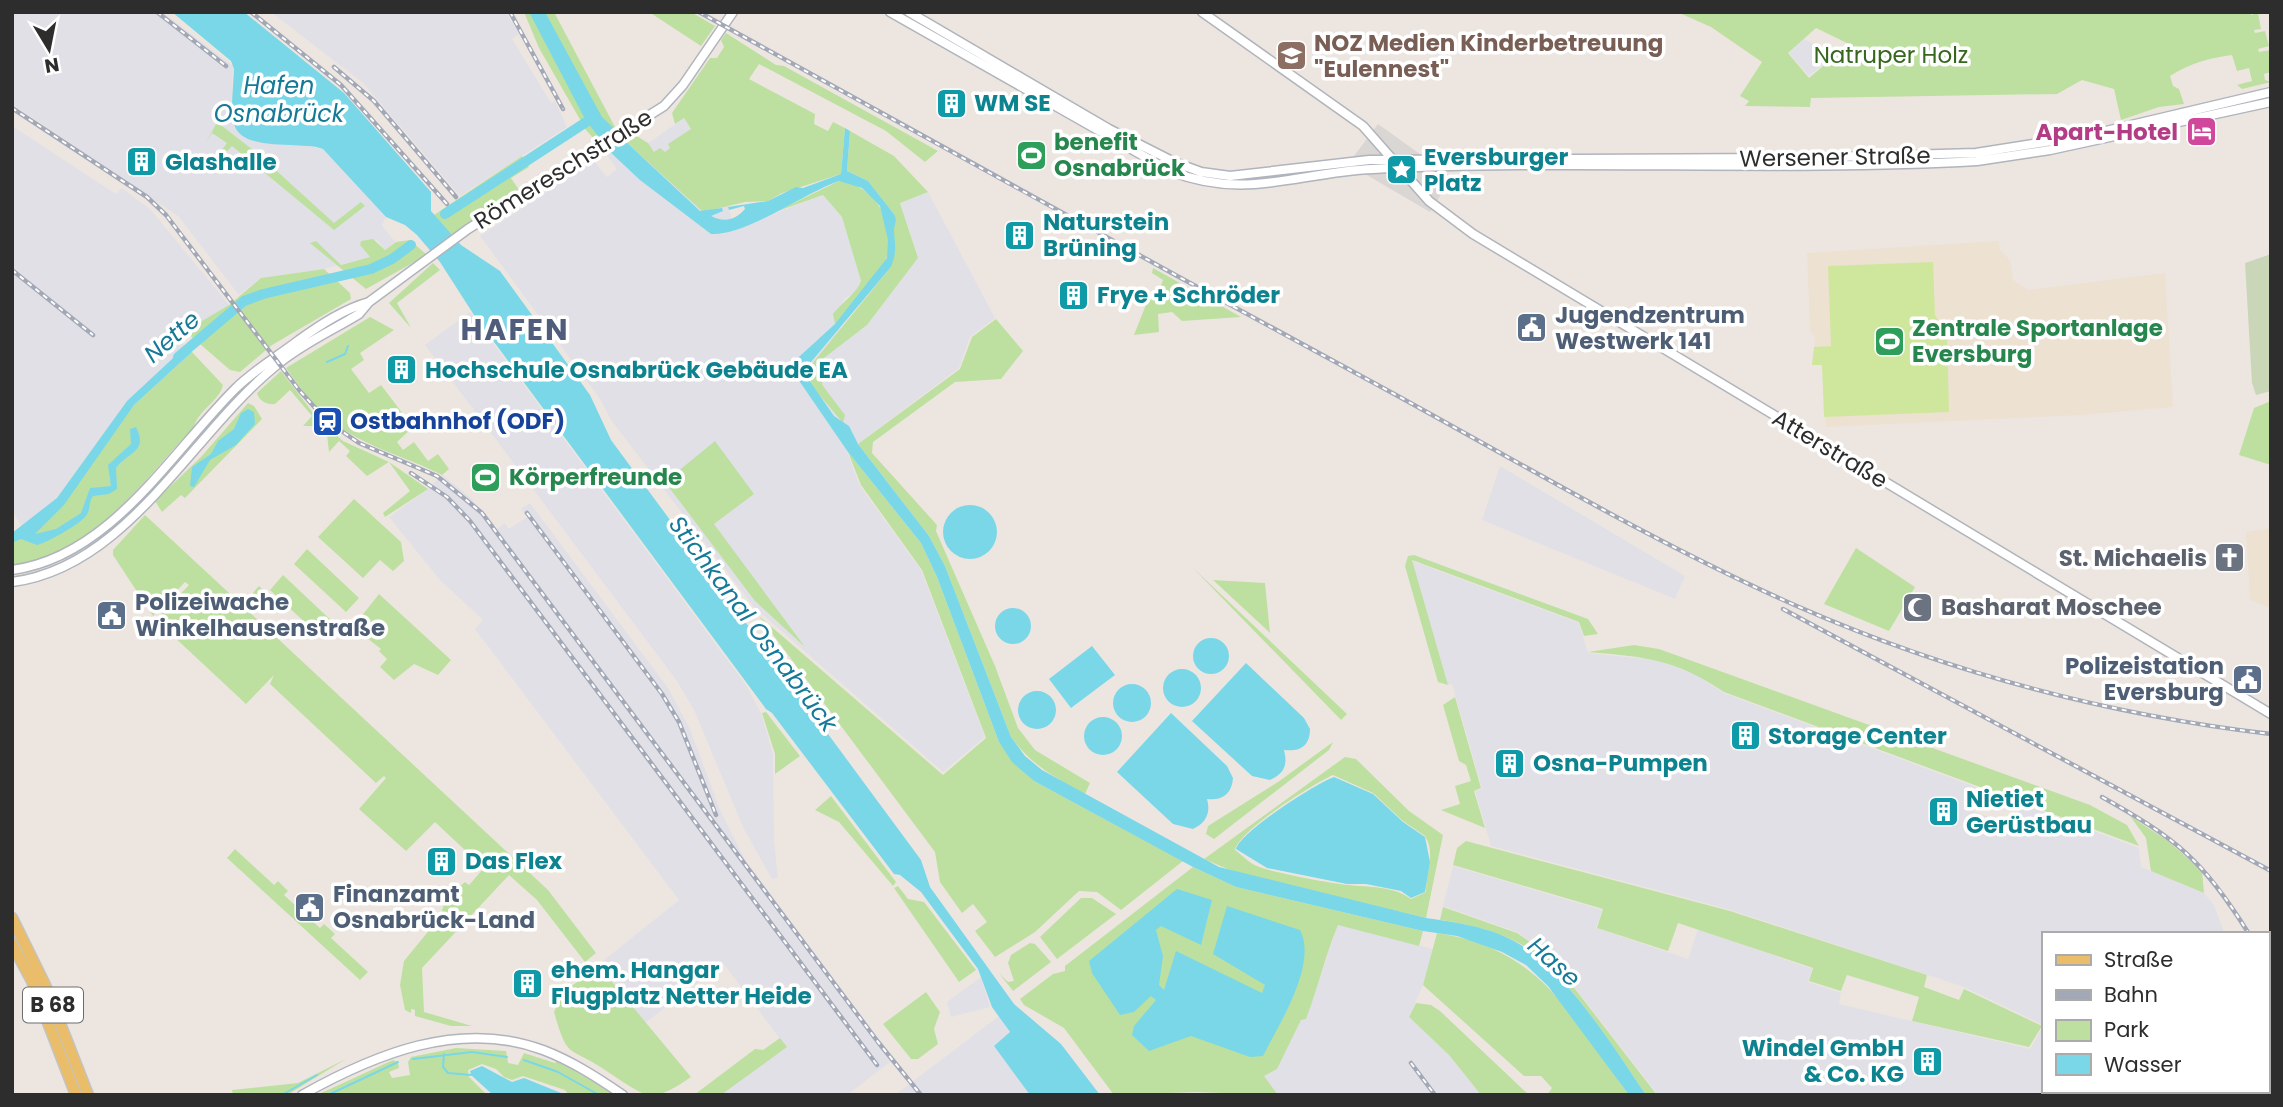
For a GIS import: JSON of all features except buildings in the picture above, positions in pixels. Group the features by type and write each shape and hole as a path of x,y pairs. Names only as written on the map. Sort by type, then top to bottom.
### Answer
{"main road":[{"name":"Römereschstraße","path":"12,582 54,572 82,558 104,542 279,363 359,314 369,302 459,235 673,98 733,12"},
{"path":"890,12 958,47"},
{"path":"909,12 958,47"},
{"path":"1202,12 1359,122 1400,169"},
{"name":"Wersener Straße","path":"958,47 1174,162 1201,172 1245,175 1356,160 1769,158 1976,153 2089,135 2271,92"},
{"name":"Wersener Straße","path":"958,47 1170,171 1199,181 1248,187 1341,172 1400,169 1977,161 2050,150 2271,103"},
{"name":"Atterstraße","path":"1400,169 1429,201 1473,234 2271,714"},
{"name":"Römereschstraße","path":"12,570 46,562 93,538 121,512 237,387 309,333 355,306 369,302"},
{"name":"B 68","path":"12,918 45,985 88,1095"},
{"name":"B 68","path":"12,944 38,995 76,1095"},
{"path":"302,1095 362,1063 390,1052 457,1039 506,1041 540,1049 623,1095"}],"shaded area":[{"path":"12,12 162,12 233,66 231,118 239,133 323,149 386,217 382,225 395,242 385,250 377,240 361,241 360,245 370,257 324,269 261,278 239,295 178,216 12,104"},
{"path":"271,12 506,12 519,34 512,39 551,103 555,101 567,127 460,196 363,83"},
{"path":"1804,39 1834,55 1809,76 1789,53"},
{"path":"684,118 727,191 728,207 735,228 823,195 842,217 861,281 858,290 844,299 835,324 852,336 867,325 918,258 900,202 928,192 995,318 970,337 959,368 847,452 860,486 921,570 985,737 943,772 754,607 611,420 600,399 480,236 594,161 607,177 617,169 605,153 635,135 647,144"},
{"name":"Eversburger Platz","path":"1378,124 1452,177 1430,212 1348,164"},
{"path":"12,126 116,194 122,188 151,210 229,305 176,337 186,346 127,401 57,498 22,527 12,510"},
{"path":"1999,241 2000,250 2010,260 2013,280 2028,290 2165,273 2173,407 2082,415 1826,427 1822,365 1812,365 1815,338 1810,330 1807,253"},
{"path":"470,312 746,685 761,713 773,754 774,841 778,878 772,879 744,829 694,710 677,681 425,345"},
{"path":"1500,466 1685,576 1675,599 1482,520"},
{"path":"442,475 470,497 497,529 505,523 509,529 527,517 521,509 530,503 668,688 690,729 720,810 746,862 894,1059 847,1095 721,1095 786,1047 723,963 645,1023 598,965 679,900 475,629 483,620 440,580 389,517 428,489"},
{"path":"2271,528 2271,608 2250,600 2246,532"},
{"path":"1412,561 1579,623 1588,653 1655,660 1695,674 1724,693 1981,789 1973,811 2013,826 2021,804 2139,848 2141,867 2204,893 2214,905 2224,932 2042,932 2042,1025 1964,987 1731,910 1491,846 1475,791 1482,789 1452,684 1448,685"},
{"path":"1453,866 1602,910 1596,928 1688,959 1698,929 1812,969 1808,982 1841,993 1839,1004 2030,1049 2042,1028 2042,1093 2201,1095 1658,1095 1548,953 1517,932 1443,906"},
{"path":"1338,924 1433,949 1423,985 1409,1017 1449,1055 1481,1095 1278,1095 1263,1076 1277,1069 1301,1020 1306,1019"},
{"path":"981,977 990,1007 951,1017 947,1002"},
{"path":"999,1016 1010,1034 994,1046 1030,1095 895,1095"}],"green space":[{"path":"524,12 554,12 615,127 595,140 586,130 539,48"},
{"path":"649,12 691,12 715,26 701,46"},
{"name":"Natruper Holz","path":"1677,12 2250,12 2251,15 2258,13 2261,29 2254,30 2255,33 2265,31 2269,46 2258,49 2259,52 2271,50 2271,72 2264,74 2265,80 2271,82 2242,89 2237,85 2252,81 2249,68 2237,71 2232,55 2208,60 2170,76 2173,86 2179,89 2184,104 2159,107 2121,120 2114,89 2082,80 2057,94 1811,98 1810,107 1745,106 1749,101 1740,96 1762,62 1711,27","holes":["1816,28 1849,44 1809,78 1788,53"]},
{"path":"726,33 776,65 784,66 938,151 925,162 886,131 759,64 749,79 815,114 814,124 828,131 833,122 845,128 841,174 782,193 768,201 745,202 703,212 625,141 635,135 648,143 654,152 660,148 665,152 670,148 668,144 691,129 684,118 675,124 672,113 710,58 717,58 724,47 721,40"},
{"path":"217,122 257,153 334,223 361,202 365,206 334,230 232,146 222,157 219,154 227,143 212,133 206,143"},
{"path":"850,131 894,156 928,192 900,203 918,258 867,325 816,364 823,386 845,415 843,423 812,386 807,370 891,267 894,214 868,181 847,171"},
{"path":"522,156 529,167 511,178 519,190 452,235 434,215"},
{"path":"839,181 863,190 873,198 887,221 890,247 876,276 835,324 833,314 861,281 842,217 823,195 775,212"},
{"path":"373,239 385,250 396,242 410,240 427,255 366,289 310,243 316,241 341,265 370,257 360,245 361,241"},
{"path":"2271,254 2271,391 2256,395 2252,383 2245,263"},
{"name":"Zentrale Sportanlage Eversburg","path":"1933,262 1935,315 1947,336 1949,412 1824,417 1822,365 1812,365 1814,347 1831,346 1828,266"},
{"path":"433,263 440,270 397,303 411,328 389,303"},
{"path":"1153,268 1241,317 1182,321 1172,312 1158,314 1159,332 1134,335 1149,297 1158,293 1163,280 1152,273"},
{"path":"324,269 350,293 351,299 272,345 240,372 230,370 185,331 229,305 261,278"},
{"path":"370,317 394,330 360,353 364,360 351,369 369,393 381,385 413,427 397,442 403,450 414,442 428,461 438,454 449,469 442,475 368,443 341,428 316,407 286,368"},
{"path":"996,319 1023,351 1001,379 955,382 873,442 872,453 937,525 936,531 995,666 1018,728 1035,750 1090,783 1085,794 1036,763 1011,737 945,566 929,536 858,444 960,369 972,337"},
{"path":"192,352 223,385 194,427 125,503 94,530 62,551 12,566 12,543 35,532 134,405"},
{"path":"281,371 321,423 318,426 303,426 312,416 290,390 275,404 261,400 257,393"},
{"path":"2271,401 2271,465 2239,455 2254,408"},
{"path":"248,403 254,406 262,419 185,498 181,495 162,512 155,501 201,457"},
{"path":"324,425 343,441 389,462 367,476 346,456 350,451 339,441 329,452 327,434 321,428"},
{"path":"715,441 754,494 714,524 805,647 755,601 665,482"},
{"path":"848,452 921,543 937,577 999,742 1034,781 1183,861 1121,910 1097,892 1079,891 1035,932 995,957 975,931 987,922 973,904 962,913 940,882 935,852 759,616 943,775 986,738 922,570 861,485"},
{"path":"389,462 428,489 385,517 383,513 410,491"},
{"path":"354,499 401,542 404,561 393,571 380,560 363,578 318,537"},
{"path":"145,515 242,605 259,586 264,591 247,610 548,890 596,953 585,962 537,900 509,875 422,968 424,1012 472,1026 451,1026 415,1016 415,1010 411,1009 411,1013 405,1010 400,985 404,961 440,917 446,898 465,882 469,885 484,868 435,822 406,851 359,809 386,778 384,776 376,783 270,684 274,675 246,704 156,620 189,585 185,582 153,616 113,555 113,550"},
{"path":"1856,548 1915,587 1889,631 1824,604"},
{"path":"307,549 359,598 346,612 294,564"},
{"path":"1414,555 1588,619 1598,634 1584,636 1579,622 1412,560 1448,685 1438,682 1405,566 1408,556"},
{"path":"1192,567 1347,714 1341,720"},
{"path":"283,575 335,624 322,638 270,590"},
{"path":"1213,580 1265,583 1270,633 1268,631"},
{"path":"379,594 451,660 438,675 414,664 394,680 380,667 387,659 379,651 381,649 353,627"},
{"path":"1634,645 1659,649 2090,805 2127,825 2139,846 1724,692 1675,666 1644,658 1588,652"},
{"path":"1455,697 1481,788 1474,791 1485,828 1441,810 1460,804 1455,786 1471,781 1466,765 1459,761 1443,705"},
{"path":"766,712 800,756 775,774 775,754 762,713"},
{"path":"1333,742 1329,750 1214,839 1206,834 1208,826 1278,782"},
{"path":"1345,757 1356,759 1409,811 1443,835 1426,918 1237,873 1204,859","holes":["1333,775 1373,793 1403,821 1425,836 1428,843 1430,856 1426,892 1411,899 1389,889 1330,882 1264,868 1251,863 1235,850 1240,841 1262,820 1294,797"]},
{"path":"831,796 896,882 893,886 839,822 815,810"},
{"path":"2130,816 2168,841 2202,871 2204,893 2151,871 2146,838"},
{"path":"1466,841 1730,911 1927,975 1924,987 1959,1000 1964,989 2042,1026 2029,1047 1912,1021 1919,997 1847,975 1841,991 1809,981 1813,968 1678,923 1668,951 1597,928 1603,909 1453,865 1457,848"},
{"path":"235,849 274,885 278,881 288,891 284,895 320,928 324,924 335,934 331,938 368,972 360,980 227,858"},
{"path":"1193,867 1236,887 1423,931 1419,946 1338,925 1306,1019 1301,1020 1277,1069 1264,1076 1278,1095 1196,1092 1114,1095 1064,1028 1024,1005 1020,999 1053,974 1065,971 1065,966"},
{"path":"898,886 908,899 924,902 976,970 959,982 894,888"},
{"path":"1081,898 1092,898 1116,914 1057,959 1040,937"},
{"path":"1443,907 1517,933 1548,954 1657,1095 1646,1095 1569,987 1532,952 1505,936 1440,920"},
{"path":"1437,933 1473,941 1503,954 1529,970 1551,990 1570,1013 1629,1095 1547,1095 1552,1088 1541,1076 1524,1076 1423,985"},
{"path":"1030,943 1035,944 1051,962 1013,991 999,973 1008,982 1014,981 1008,963 1011,955"},
{"path":"598,965 691,1077 665,1092 647,1094 571,1050 563,1038 554,1012 562,994"},
{"path":"926,992 940,1012 934,1029 938,1044 918,1059 911,1059 883,1024"},
{"path":"1416,1003 1431,1005 1440,1011 1529,1095 1481,1095 1449,1055 1409,1017"},
{"path":"780,1038 787,1047 721,1095 694,1095 755,1049 763,1050"},
{"path":"456,1048 506,1051 508,1063 518,1065 524,1053 555,1063 557,1061 617,1095 569,1095 565,1090 523,1076 512,1080 496,1069 482,1064 468,1070 469,1077 487,1095 317,1095 393,1060 398,1062 399,1068 389,1072 392,1078 410,1075 408,1062 411,1057"},
{"path":"346,1059 287,1095 233,1095 232,1090 298,1083"}],"water":[{"name":"Hafen Osnabrück","path":"172,12 244,12 344,93 431,192 431,211 461,245 500,271 590,395 611,440 921,860 930,887 1014,1004 1061,1044 1100,1095 1030,1095 994,1046 1010,1032 992,1007 978,969 921,892 900,875 894,874 772,713 766,709 474,315 440,262 405,225 386,217 323,149 268,144 242,136 233,118 234,69 231,61"},
{"path":"529,12 545,12 602,117 620,134 604,144 585,119"},
{"path":"845,128 850,131 847,171 868,181 894,214 895,253 891,267 811,362 807,377 834,416 849,426 858,444 929,536 945,566 1011,737 1025,756 1042,770 1219,867 1426,918 1471,926 1514,941 1552,970 1570,989 1646,1095 1629,1095 1548,986 1526,965 1502,952 1457,936 1423,931 1236,887 1193,867 1034,781 1012,762 999,742 937,577 921,543 848,452 789,366 835,324 887,258 888,240 880,206 862,188 839,181 758,221 725,233 711,234 640,180 608,150 624,140 700,211 722,208 723,211 711,216 725,220 734,218 745,209 744,206 729,210 728,207 768,201 796,187 803,188 841,174"},
{"path":"186,346 192,352 134,405 64,505 35,534 56,529 81,513 90,488 111,486 108,465 131,444 130,429 136,427 140,442 135,451 116,468 117,489 109,494 93,496 85,517 55,537 37,545 21,539 12,543 12,533 57,498 127,401"},
{"path":"248,409 254,412 255,424 236,445 210,460 194,487 190,486 192,467 211,454 218,441 234,429 241,413"},
{"path":"970,505 989,513 997,532 989,551 970,559 951,551 943,532 951,513"},
{"path":"1013,608 1026,613 1031,626 1026,639 1013,644 1000,639 995,626 1000,613"},
{"path":"1211,638 1224,643 1229,656 1224,669 1211,674 1198,669 1193,656 1198,643"},
{"path":"1092,646 1115,675 1071,708 1049,679"},
{"path":"1246,663 1304,718 1310,729 1308,740 1303,747 1284,750 1284,768 1270,780 1252,776 1192,721"},
{"path":"1182,669 1195,675 1201,688 1195,701 1182,707 1169,701 1163,688 1169,675"},
{"path":"1132,684 1145,690 1151,703 1145,716 1132,722 1119,716 1113,703 1119,690"},
{"path":"1037,691 1051,696 1056,710 1051,724 1037,729 1023,724 1018,710 1023,696"},
{"path":"1171,713 1227,766 1233,778 1231,788 1225,795 1217,799 1207,799 1206,817 1193,829 1173,824 1117,772"},
{"path":"1103,717 1116,723 1122,736 1116,749 1103,755 1090,749 1084,736 1090,723"},
{"path":"1334,777 1373,794 1403,822 1425,837 1430,862 1425,892 1411,898 1401,891 1366,884 1347,884 1267,868 1236,849 1250,832 1264,821 1296,798"},
{"path":"1177,889 1212,900 1201,945 1161,926 1156,930 1163,956 1159,985 1164,990 1176,951 1262,993 1265,985 1213,954 1227,906 1300,930 1304,944 1304,960 1300,976 1294,994 1263,1056 1250,1057 1191,1036 1149,1051 1132,1035 1134,1026 1156,1000 1151,996 1134,1012 1120,1015 1092,973 1089,961"},
{"path":"482,1066 512,1082 524,1078 566,1095 493,1095 471,1075 470,1071"}],"waterway":[{"name":"Nette","path":"445,214 594,117"},
{"name":"Nette","path":"178,357 244,301 263,294 371,269 392,259 411,245"},
{"path":"327,362 345,354 348,346"},
{"path":"413,1059 472,1052 507,1057"},
{"path":"444,1054 443,1067 448,1073 471,1075"},
{"path":"524,1060 558,1072 599,1095"},
{"path":"328,1095 398,1062"},
{"path":"282,1095 317,1075"}],"railway":[{"path":"157,12 226,66"},
{"path":"251,12 341,85 447,204"},
{"path":"510,12 563,109"},
{"path":"699,12 1584,500 1691,556 1799,607 1913,652 2030,688 2150,715 2271,734"},
{"path":"334,67 374,101 456,197"},
{"path":"12,108 147,197 166,215 299,390 327,421 359,443 437,476 482,513 878,1042 921,1095"},
{"path":"12,270 93,335"},
{"path":"411,473 447,497 470,521 877,1065"},
{"path":"527,513 662,694 679,722 716,815"},
{"path":"1783,609 2271,871"},
{"path":"2102,797 2150,826 2186,854 2217,887 2248,932"},
{"path":"1411,1063 1435,1095"}],"place":[{"name":"NOZ Medien Kinderbetreuung \"Eulennest\"","path":"1291,56"},
{"name":"WM SE","path":"951,103"},
{"name":"Apart-Hotel","path":"2201,132"},
{"name":"benefit Osnabrück","path":"1031,155"},
{"name":"Glashalle","path":"142,162"},
{"name":"Eversburger Platz","path":"1401,170"},
{"name":"Naturstein Brüning","path":"1020,235"},
{"name":"Frye + Schröder","path":"1074,295"},
{"name":"Jugendzentrum Westwerk 141","path":"1532,328"},
{"name":"Zentrale Sportanlage Eversburg","path":"1889,341"},
{"name":"Hochschule Osnabrück Gebäude EA","path":"402,370"},
{"name":"Ostbahnhof (ODF)","path":"327,421"},
{"name":"Körperfreunde","path":"486,477"},
{"name":"St. Michaelis","path":"2230,558"},
{"name":"Basharat Moschee","path":"1918,607"},
{"name":"Polizeiwache Winkelhausenstraße","path":"112,615"},
{"name":"Polizeistation Eversburg","path":"2247,679"},
{"name":"Storage Center","path":"1745,736"},
{"name":"Osna-Pumpen","path":"1510,763"},
{"name":"Nietiet Gerüstbau","path":"1943,812"},
{"name":"Das Flex","path":"442,861"},
{"name":"Finanzamt Osnabrück-Land","path":"310,907"},
{"name":"ehem. Hangar Flugplatz Netter Heide","path":"528,983"},
{"name":"Windel GmbH & Co. KG","path":"1927,1061"}],"district":[{"name":"HAFEN","path":"515,330"}],"water label":[{"name":"Stichkanal Osnabrück","path":"753,624"},
{"name":"Hase","path":"1554,962"}]}
